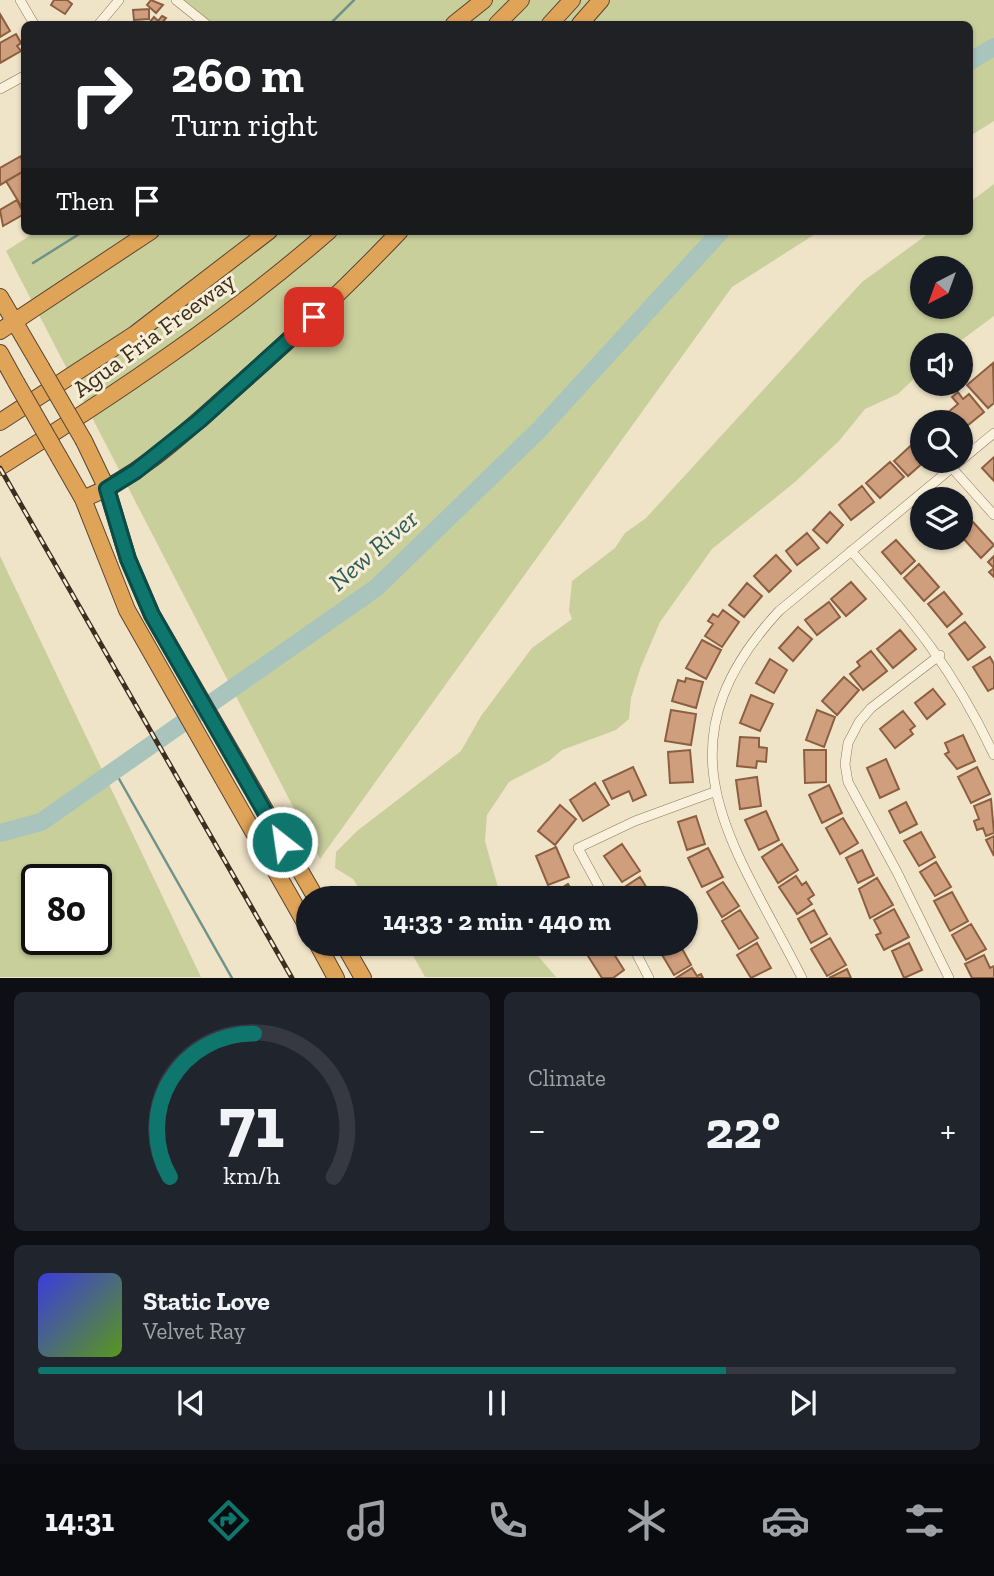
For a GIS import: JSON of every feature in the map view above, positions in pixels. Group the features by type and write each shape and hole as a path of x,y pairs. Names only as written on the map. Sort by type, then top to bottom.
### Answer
{"highway":[{"path":"458,21 484,0"},
{"path":"499,21 521,0"},
{"path":"553,21 572,0"},
{"path":"583,21 601,0"},
{"path":"0,331 145,235"},
{"name":"Agua Fria Freeway","path":"0,422 135,334 264,235"},
{"name":"Agua Fria Freeway","path":"0,467 97,406 160,362 324,235"},
{"path":"83,499 107,489 148,462 265,362 396,235"},
{"path":"0,297 84,441 107,489 132,572 168,644 309,886"},
{"path":"0,354 83,499 127,610 150,654 296,907"},
{"path":"324,956 336,978"},
{"path":"350,956 363,978"}],"street":[{"path":"20,0 32,21"},
{"path":"102,21 120,0"},
{"path":"176,0 202,21"},
{"path":"0,89 21,78"},
{"path":"973,450 994,433"},
{"path":"802,978 734,852 714,792 712,745 721,701 750,645 779,611 946,473"},
{"path":"956,473 994,515"},
{"path":"851,551 909,615 940,655 961,688 994,755"},
{"path":"940,655 871,708 859,722 848,743 845,764 848,782 897,872 949,978"},
{"path":"599,886 578,848 635,821 714,792"},
{"path":"638,956 649,978"}],"green space":[{"path":"183,0 994,0 994,121 973,134 973,21 208,21"},
{"path":"994,184 994,316 971,333 910,333 910,382 898,394 865,409 839,441 795,482 712,549 660,622 640,669 631,698 629,719 616,730 562,750 549,761 509,782 487,815 485,841 498,886 357,886 353,879 335,868 336,852 357,831 461,751 481,716 532,648 572,619 569,611 572,581 615,548 625,533 646,518 862,282 927,235 973,235 973,200"},
{"path":"31,235 814,235 732,287 320,859 6,251"},
{"path":"0,556 201,977 0,977"},
{"path":"413,956 538,956 556,977 425,977"}],"building":[{"path":"54,0 67,0 72,4 65,14 51,5"},
{"path":"151,0 163,5 156,13 147,5"},
{"path":"149,9 149,19 134,20 133,10"},
{"path":"0,14 10,31 0,37"},
{"path":"16,34 21,43 17,46 21,51 0,63 0,43"},
{"path":"21,156 21,173 0,185 0,168"},
{"path":"21,173 21,206 6,181"},
{"path":"17,200 21,216 3,226 0,210"},
{"path":"993,363 994,403 988,408 973,392 973,380"},
{"path":"961,396 963,399 971,396 984,412 973,421 973,410 951,410 958,404 952,397"},
{"path":"910,446 911,473 908,476 894,461"},
{"path":"994,457 994,481 982,468"},
{"path":"890,462 904,477 880,498 866,483"},
{"path":"862,486 874,502 851,520 839,505"},
{"path":"830,512 843,525 827,543 813,530"},
{"path":"973,522 994,545 981,558 973,549"},
{"path":"807,533 819,548 797,565 786,551"},
{"path":"896,540 915,561 901,574 882,552"},
{"path":"776,555 791,571 769,592 754,576"},
{"path":"994,556 994,568 988,562"},
{"path":"919,564 939,587 924,601 904,578"},
{"path":"851,582 866,599 846,616 831,599"},
{"path":"747,583 762,596 744,617 729,605"},
{"path":"944,592 962,614 947,627 928,604"},
{"path":"829,602 840,617 817,635 805,620"},
{"path":"723,610 739,622 722,647 705,636 713,624 708,621 713,614 718,617"},
{"path":"965,622 985,647 968,660 949,634"},
{"path":"798,627 812,639 793,661 779,648"},
{"path":"900,630 916,649 893,668 877,649"},
{"path":"702,640 721,650 706,679 686,668"},
{"path":"871,651 887,671 863,690 850,674 860,666 857,662"},
{"path":"990,657 994,664 994,688 988,691 973,667"},
{"path":"770,659 787,670 774,693 756,683"},
{"path":"844,677 859,690 837,715 822,701"},
{"path":"686,678 703,682 696,708 672,701 678,680 685,682"},
{"path":"933,689 945,704 927,719 915,703"},
{"path":"751,695 773,704 760,731 740,723"},
{"path":"671,710 696,714 691,745 665,741"},
{"path":"817,710 835,717 824,747 806,740"},
{"path":"903,711 915,726 910,730 913,734 895,748 880,729"},
{"path":"963,735 975,761 957,769 945,754 949,752 945,743"},
{"path":"740,737 759,738 759,747 767,748 766,762 757,761 756,768 737,766"},
{"path":"690,750 693,782 670,783 668,752"},
{"path":"804,750 826,750 826,782 805,783"},
{"path":"886,759 899,789 880,798 867,768"},
{"path":"633,767 646,795 633,801 629,791 612,799 603,781"},
{"path":"977,767 990,794 971,803 958,777"},
{"path":"757,777 761,806 740,809 736,780"},
{"path":"595,783 609,805 583,821 570,800"},
{"path":"829,785 842,813 822,823 809,795"},
{"path":"991,799 994,833 986,836 983,828 977,830 974,821 979,819 974,806"},
{"path":"906,802 917,824 900,833 889,811"},
{"path":"560,805 576,819 555,845 538,831"},
{"path":"766,811 779,840 759,850 745,820"},
{"path":"696,816 705,844 687,850 678,822"},
{"path":"843,818 858,843 840,854 826,828"},
{"path":"921,832 935,857 919,866 904,841"},
{"path":"994,836 994,856 986,840"},
{"path":"622,844 640,871 622,882 604,856"},
{"path":"782,844 798,870 778,883 762,857"},
{"path":"556,847 569,877 548,885 536,856"},
{"path":"708,848 723,877 702,887 688,858"},
{"path":"862,850 874,875 858,883 846,858"},
{"path":"936,862 951,887 935,896 920,872"},
{"path":"796,876 802,885 806,882 814,895 808,899 812,904 797,914 779,887"},
{"path":"640,877 646,886 626,886"},
{"path":"877,878 893,905 870,918 859,889"},
{"path":"723,882 739,906 722,917 707,892"},
{"path":"952,892 968,921 950,931 934,901"},
{"path":"894,909 909,937 884,950 876,935 881,933 874,920"},
{"path":"740,910 758,938 739,949 722,921"},
{"path":"814,910 827,934 811,943 798,919"},
{"path":"971,924 986,949 966,960 952,935"},
{"path":"830,938 846,965 827,976 811,949"},
{"path":"757,943 771,968 751,978 737,955"},
{"path":"909,943 922,970 904,978 892,951"},
{"path":"984,955 990,968 994,966 994,978 972,978 965,964"},
{"path":"588,956 615,956 624,970 613,978 602,978"},
{"path":"663,956 686,956 691,965 674,975"},
{"path":"692,968 697,976 701,974 703,978 676,978"},
{"path":"847,969 851,978 829,978"}],"waterway":[{"path":"333,21 354,0"},
{"name":"New River","path":"973,59 994,47"},
{"path":"33,263 78,235"},
{"name":"New River","path":"0,833 41,822 376,588 539,430 717,235"},
{"path":"114,770 232,978"}],"railway":[{"path":"0,468 292,978"}],"route":[{"path":"282,842 152,615 128,559 107,489 124,480 200,420 314,317"}]}
